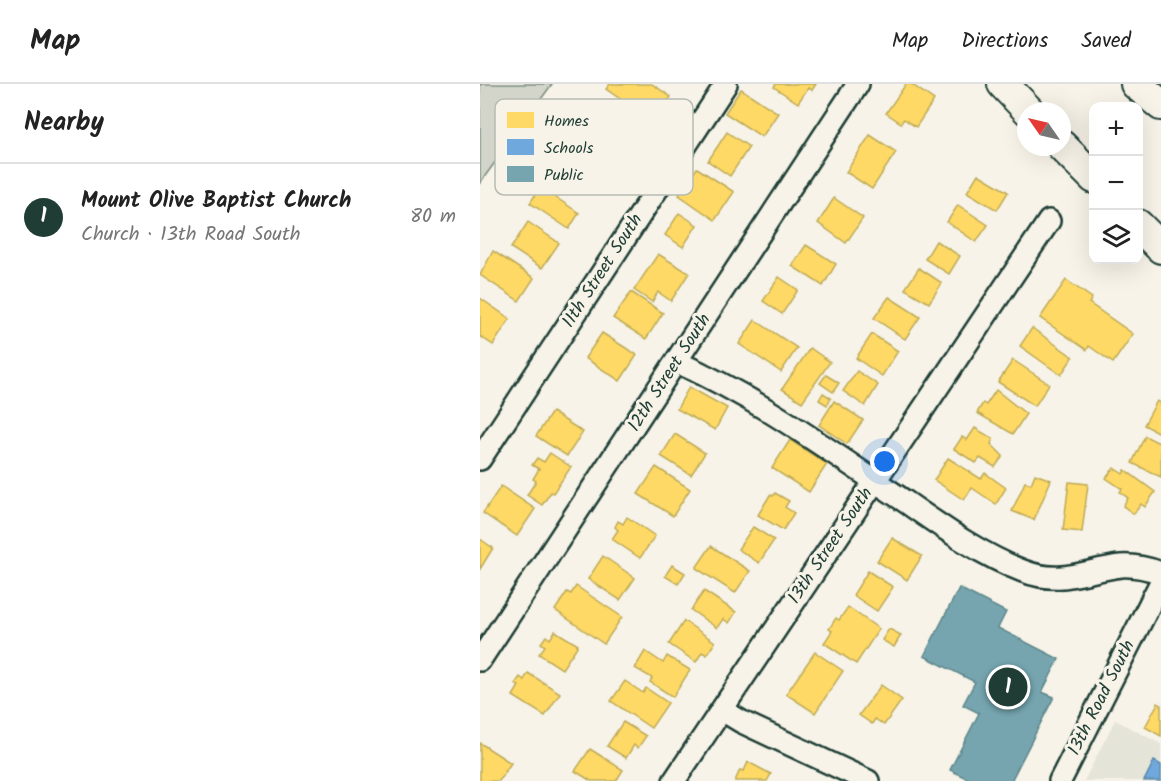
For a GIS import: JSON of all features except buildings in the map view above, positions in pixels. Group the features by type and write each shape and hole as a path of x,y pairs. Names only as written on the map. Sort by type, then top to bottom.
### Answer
{"highway":[{"path":"1003,84 1020,102"},
{"path":"1023,84 1034,102"},
{"path":"1136,84 1161,105"},
{"path":"1071,155 1089,173"},
{"path":"1143,230 1161,248"}],"street":[{"name":"11th Street South","path":"693,134 726,84"},
{"name":"12th Street South","path":"480,660 858,84"},
{"name":"11th Street South","path":"480,459 653,195"},
{"name":"13th Street South","path":"674,781 1049,221"},
{"path":"677,363 774,412 948,531 1024,572 1043,576 1073,577 1119,567 1141,566 1160,583"},
{"name":"13th Road South","path":"1060,781 1160,583"},
{"path":"722,710 868,781"}],"shaded area":[{"path":"480,84 552,84 541,99 495,99 495,162 480,183"},
{"path":"1115,720 1161,744 1161,781 1084,781"}],"place":[{"name":"Mount Olive Baptist Church","path":"1008,687"}]}
